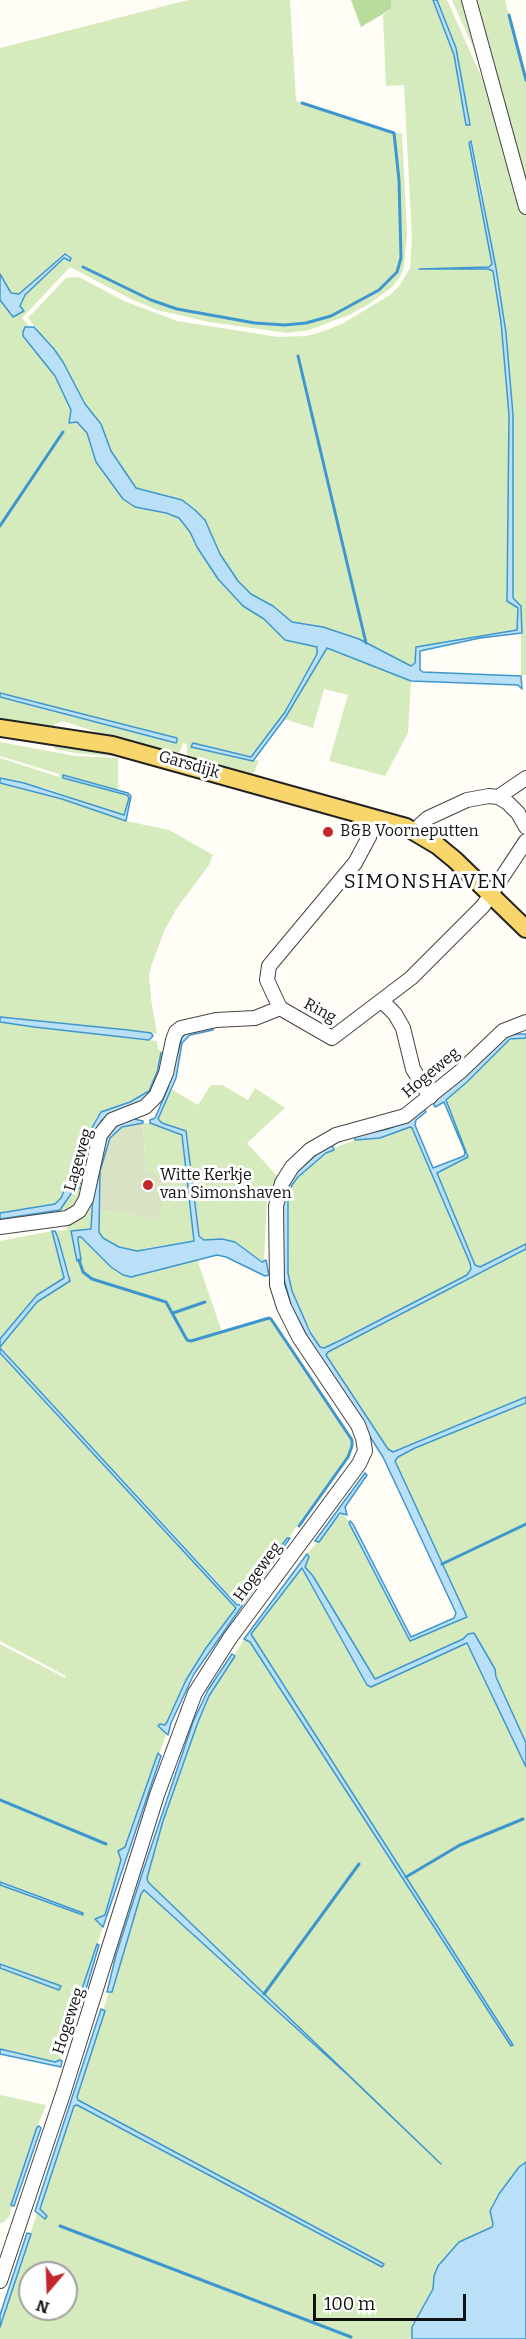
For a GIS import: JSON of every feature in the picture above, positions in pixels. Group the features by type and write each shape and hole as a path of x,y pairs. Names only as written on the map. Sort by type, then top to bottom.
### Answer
{"main road":[{"name":"Garsdijk","path":"0,728 112,745 406,827 456,860 526,929"}],"street":[{"path":"469,0 526,207"},
{"path":"498,797 526,778"},
{"path":"415,832 428,818 467,800 489,796 498,797 508,803 518,813 526,827"},
{"name":"Ring","path":"375,818 369,837 355,863 269,966 267,980 280,1008 332,1038 411,978 483,906 526,841"},
{"path":"382,1001 395,1014 403,1028 413,1069 430,1097"},
{"name":"Lageweg","path":"0,1227 67,1218 79,1211 86,1199 100,1135 112,1120 145,1107 156,1096 166,1073 176,1032 182,1028 216,1020 255,1018 280,1008"},
{"name":"Hogeweg","path":"0,2281 80,2040 146,1828 195,1693 230,1638 359,1464 365,1451 358,1425 299,1337 277,1285 275,1235 279,1192 292,1167 310,1150 344,1131 405,1116 461,1071 503,1031 526,1022"}],"green space":[{"path":"188,0 290,0 296,101 394,133 402,133 407,234 404,267 392,287 349,315 309,330 287,333 209,322 157,310 70,267 22,318 29,326 25,327 23,336 55,376 71,410 69,421 71,424 77,422 87,433 96,462 117,492 158,512 179,518 218,579 243,606 264,619 285,640 317,647 317,654 285,712 251,758 192,745 191,747 259,761 252,776 187,758 187,744 183,743 180,751 175,755 63,721 55,724 52,730 0,722 0,697 175,743 177,741 176,738 0,693 0,300 12,317 25,295 65,258 65,255 19,294 11,293 0,274 0,48"},
{"path":"351,0 391,0 391,9 361,27"},
{"path":"391,0 433,0 454,55 466,125 469,125 456,48 437,0 447,0 501,121 526,215 526,674 521,676 521,606 513,598 513,415 506,333 472,141 470,143 492,264 489,267 419,269 488,269 493,271 501,322 509,415 507,601 518,608 517,630 416,647 415,663 411,666 359,639 323,627 292,622 251,594 238,581 220,554 205,520 195,510 182,500 136,488 111,451 101,424 85,404 63,361 28,318 66,278 79,277 124,301 177,321 278,337 306,336 321,332 342,324 390,295 400,285 410,268 412,238 404,85 386,86 383,15 391,9"},
{"path":"452,0 467,0 495,95 460,18"},
{"path":"471,0 505,0 526,80 526,197"},
{"path":"327,648 411,681 408,733 385,776 329,761 348,695 324,689 313,728 284,719"},
{"path":"0,742 75,756 118,758 118,790 64,775 63,778 127,795 129,797 123,815 47,789 0,778 0,758 59,777 59,774 0,756"},
{"path":"55,743 119,752 118,755 108,756 76,753 54,749"},
{"path":"0,783 62,799 126,821 169,830 213,855 209,865 177,908 164,931 152,964 149,974 157,1034 0,1017"},
{"path":"0,1022 157,1041 158,1050 168,1052 160,1083 152,1097 139,1106 114,1116 102,1128 96,1142 87,1186 75,1182 88,1162 101,1121 109,1114 148,1098 157,1084 164,1053 161,1053 152,1084 144,1096 101,1112 93,1126 84,1155 69,1179 61,1198 55,1204 0,1213"},
{"path":"517,1037 526,1038 526,1244 480,1268 475,1265 437,1175 437,1171 468,1156 446,1100 504,1044"},
{"path":"211,1085 222,1085 248,1100 255,1088 285,1108 247,1143 280,1179 275,1201 267,1200 264,1262 235,1242 204,1240 199,1236 186,1131 162,1123 158,1119 171,1089 198,1105"},
{"path":"143,1123 150,1123 182,1135 194,1241 138,1251 119,1247 103,1238 98,1232 100,1211 128,1213 158,1220 146,1172"},
{"path":"143,1123 146,1172 168,1177 158,1220 128,1213 100,1211 99,1207 100,1171 110,1138 121,1127"},
{"path":"410,1127 414,1130 470,1263 470,1271 467,1275 341,1340 324,1348 320,1347 299,1309 288,1273 289,1190 303,1172 334,1148 355,1140 380,1138"},
{"path":"76,1187 86,1189 74,1212 0,1224 0,1219 60,1210"},
{"path":"93,1195 91,1229 71,1231 77,1261 81,1260 78,1237 81,1237 111,1267 139,1275 197,1259 222,1332 271,1319 352,1440 348,1457 239,1605 0,1348 0,1345 37,1302 70,1275 55,1231 66,1230 68,1221"},
{"path":"52,1231 64,1278 45,1289 0,1339 0,1241"},
{"path":"526,1249 526,1397 396,1452 388,1450 326,1355 327,1352"},
{"path":"0,1353 236,1608 206,1648 186,1680 167,1722 165,1725 160,1724 166,1735 124,1849 105,1915 95,1919 103,1927 81,1992 74,1994 79,1998 61,2060 55,2062 0,2049 0,1968 59,1989 60,1986 0,1963 0,1885 83,1915 0,1881 0,1644 65,1678 66,1676 0,1641"},
{"path":"526,1403 526,1743 496,1677 495,1669 468,1634 463,1639 375,1679 313,1576 305,1567 309,1555 307,1554 342,1513 349,1522 410,1641 467,1617 395,1462 398,1457 415,1448"},
{"path":"302,1568 367,1685 464,1643 470,1644 526,1767 526,2162 519,2167 499,2194 490,2211 492,2227 459,2242 438,2266 433,2289 412,2327 412,2339 0,2339 0,2327 18,2272 18,2321 78,2321 78,2261 21,2261 37,2213 45,2219 47,2216 40,2209 74,2105 82,2107 383,2266 78,2100 77,2097 105,2011 103,2010 109,1992 112,1992 144,1890 349,2076 441,2164 148,1882 147,1878 163,1821 198,1722 209,1696 244,1639 250,1642 513,2046 251,1635"},
{"path":"0,2095 46,2105 29,2148 9,2217 2,2223 0,2223"}],"water":[{"path":"433,0 437,0 456,48 470,125 466,125 454,55"},
{"path":"471,141 496,268 506,333 513,415 513,598 521,606 522,633 480,638 420,651 420,670 423,672 521,676 522,689 518,685 411,681 327,648 285,718 253,761 191,747 193,743 251,757 285,712 317,654 317,647 285,640 264,619 243,606 218,579 179,518 135,507 123,499 96,462 87,433 77,422 69,423 71,410 55,376 23,336 25,327 34,327 63,362 85,404 101,424 111,451 136,488 182,500 195,510 205,520 220,554 238,581 251,594 273,606 292,622 323,627 359,639 411,666 415,663 416,647 517,630 518,608 507,601 509,415 501,322 493,271 488,269 419,269 489,267 492,264 469,143"},
{"path":"65,254 71,258 70,261 64,258 25,295 20,306 24,311 13,317 0,300 0,274 11,293 19,294"},
{"path":"0,693 177,738 177,741 176,743 0,697"},
{"path":"63,775 128,793 131,796 126,821 62,799 0,783 0,778 24,783 124,815 129,798 127,795 63,778"},
{"path":"0,1017 128,1030 151,1033 153,1036 149,1040 34,1027 0,1022"},
{"path":"213,1027 213,1030 190,1035 182,1043 176,1078 158,1119 162,1123 186,1131 199,1236 204,1240 222,1239 235,1242 262,1262 266,1260 269,1275 265,1276 217,1255 131,1277 111,1267 81,1237 78,1237 81,1260 77,1261 71,1231 91,1229 93,1195 104,1136 121,1120 134,1119 143,1121 143,1123 122,1127 110,1138 100,1171 99,1232 103,1238 119,1247 137,1251 194,1241 182,1135 150,1123 150,1120 155,1118 168,1088 182,1037 187,1033"},
{"path":"526,1034 526,1038 510,1039 446,1100 468,1157 437,1173 475,1265 480,1267 526,1244 526,1249 326,1355 388,1449 393,1452 526,1397 526,1403 415,1448 395,1461 467,1617 410,1641 350,1521 411,1637 454,1618 456,1613 383,1457 315,1351 291,1305 283,1275 283,1198 294,1175 318,1153 332,1145 334,1150 326,1153 298,1177 288,1197 288,1273 292,1291 310,1332 320,1347 324,1348 341,1340 467,1275 471,1269 470,1263 412,1128 380,1138 355,1140 355,1136 388,1129 410,1120 424,1109 426,1112 416,1120 415,1125 433,1168 464,1156 465,1152 444,1102 435,1107 433,1102 504,1038 509,1035"},
{"path":"161,1053 164,1053 161,1071 153,1092 141,1102 109,1114 101,1121 88,1162 75,1181 87,1186 86,1189 75,1188 60,1210 0,1219 0,1213 55,1204 61,1198 69,1179 84,1155 93,1126 101,1112 130,1102 149,1091 157,1072"},
{"path":"52,1231 55,1231 58,1238 70,1281 37,1302 0,1347 0,1339 37,1295 64,1278"},
{"path":"0,1348 237,1605 287,1538 290,1538 194,1674 171,1723 168,1735 158,1726 165,1725 167,1722 186,1680 206,1648 236,1608 0,1353"},
{"path":"365,1473 367,1475 345,1507 347,1515 340,1513 319,1542 315,1541"},
{"path":"307,1554 309,1557 305,1567 313,1576 375,1679 474,1633 495,1669 496,1677 526,1743 526,1767 467,1643 371,1687 367,1685 302,1568 251,1634 513,2045 511,2046 250,1642 244,1639"},
{"path":"232,1654 235,1656 209,1696 198,1722 163,1821 147,1878 148,1882 441,2164 349,2076 144,1890 112,1992 107,1992 116,1955 193,1722 208,1690"},
{"path":"158,1753 161,1756 103,1927 95,1919 105,1915 121,1860 118,1851 125,1847"},
{"path":"0,1882 83,1913 83,1915 0,1885"},
{"path":"97,1944 99,1945 84,1996 67,2043 79,1999 74,1993 81,1992"},
{"path":"0,1964 61,1986 59,1990 0,1968"},
{"path":"101,2009 105,2011 77,2097 78,2100 384,2264 382,2267 77,2105 74,2106 40,2209 47,2216 45,2219 35,2211"},
{"path":"0,2049 55,2062 60,2060 62,2061 61,2067 0,2054"},
{"path":"37,2127 41,2128 14,2206 11,2205"},
{"path":"526,2162 526,2339 412,2339 412,2327 433,2289 438,2266 459,2242 492,2227 490,2211 499,2194 519,2167"},
{"path":"27,2233 31,2234 22,2261 18,2261 18,2273 0,2327 0,2315"}],"waterway":[{"path":"509,15 526,80"},
{"path":"83,267 151,300 177,309 255,323 285,325 306,323 331,316 379,290 397,272 401,258 399,180 394,133 302,103"},
{"path":"298,356 366,643"},
{"path":"0,526 63,432"},
{"path":"79,1260 83,1272 92,1279 166,1302 187,1340 191,1341 271,1319 352,1440 348,1457 299,1526"},
{"path":"173,1313 205,1302"},
{"path":"442,1564 526,1524"},
{"path":"0,1800 106,1844"},
{"path":"406,1877 460,1845 523,1819"},
{"path":"264,1994 359,1864"},
{"path":"60,2226 351,2337"}],"place":[{"name":"B&B Voorneputten","path":"328,832"},
{"name":"Witte Kerkje van Simonshaven","path":"148,1185"}],"district":[{"name":"SIMONSHAVEN","path":"426,882"}]}
